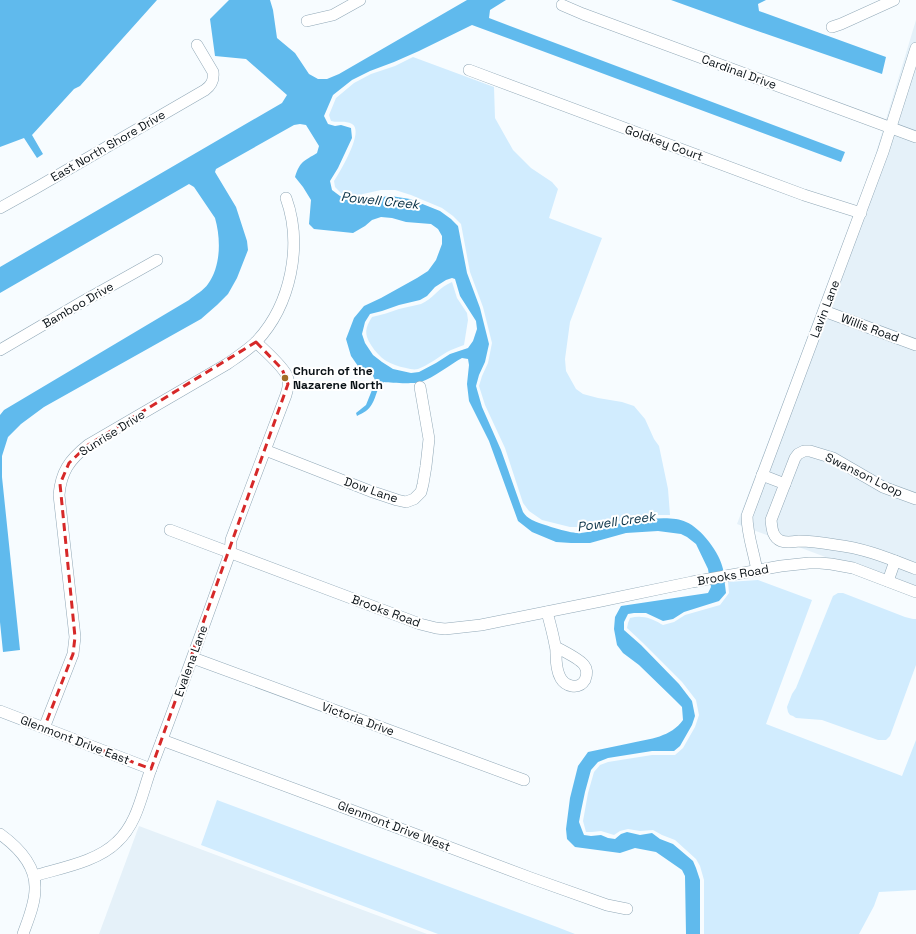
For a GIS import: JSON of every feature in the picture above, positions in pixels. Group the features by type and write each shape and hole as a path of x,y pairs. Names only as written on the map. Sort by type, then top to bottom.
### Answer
{"street":[{"path":"307,21 333,15 360,0"},
{"path":"832,27 894,0"},
{"name":"Cardinal Drive","path":"562,5 916,137"},
{"name":"East North Shore Drive","path":"0,208 210,87 213,72 197,45"},
{"name":"Lavin Lane","path":"757,571 747,526 747,516 861,213 891,128 916,48"},
{"name":"Goldkey Court","path":"469,70 796,192 861,213"},
{"name":"Sunrise Drive","path":"44,728 73,654 75,637 59,496 60,484 64,473 69,463 75,456 88,445 227,364 248,350 265,331 276,314 285,294 294,254 291,213 286,198"},
{"name":"Bamboo Drive","path":"0,350 157,260"},
{"name":"Willis Road","path":"824,311 916,345"},
{"name":"Evalena Lane","path":"34,876 99,855 123,836 132,822 230,553 231,540 286,395 288,384 287,376 256,342"},
{"name":"Dow Lane","path":"265,450 383,495 406,502 414,499 420,492 423,484 429,447 420,387"},
{"name":"Swanson Loop","path":"916,499 883,487 833,458 810,451 804,451 798,454 795,458 772,520 774,535 780,541 789,543 799,541 838,545 862,550 916,568"},
{"path":"762,475 785,484"},
{"name":"Brooks Road","path":"170,530 420,624 436,628 454,629 481,625 706,579 809,563 831,564 853,568 916,592"},
{"path":"888,581 895,561"},
{"path":"547,612 556,647"},
{"name":"Victoria Drive","path":"193,658 524,780"},
{"name":"Glenmont Drive East","path":"0,711 151,769"},
{"name":"Glenmont Drive West","path":"162,740 531,878 607,905 627,909"},
{"path":"0,834 20,852 34,876 34,898 23,934"}],"highlighted area":[{"path":"256,342 282,369 288,384 151,769 44,728 73,654 75,637 60,484 69,463 88,445"}],"shaded area":[{"path":"916,20 916,591 737,524 872,166"},
{"path":"413,57 494,87 495,118 513,150 531,168 552,182 558,189 549,218 602,238 570,322 565,359 566,371 576,389 583,394 634,406 645,419 654,439 659,446 668,489 670,515 650,515 589,527 570,527 542,520 529,511 523,503 505,448 485,405 479,386 488,363 492,343 483,307 470,272 461,224 442,208 395,190 381,190 354,196 341,193 335,187 334,181 350,152 355,135 355,128 352,124 347,122 331,121 329,115 336,98 354,83 371,74 395,66"},
{"path":"452,282 457,298 467,313 468,320 464,345 449,351 422,368 416,369 395,365 382,358 371,345 366,334 368,324 372,317 421,304 447,284"},
{"path":"758,580 812,600 766,724 902,776 916,740 916,890 879,892 874,906 859,934 704,934 704,880 700,866 696,859 675,840 653,830 640,831 628,829 620,831 614,835 601,831 586,832 583,821 588,793 594,772 600,765 608,762 652,755 675,755 683,748 695,727 699,715 696,700 682,682 627,628 630,618 646,618 663,625 674,622 685,615 720,605 729,593 728,582"},
{"path":"838,593 843,593 905,617 916,619 916,665 890,736 886,740 878,740 822,720 796,718 788,712 787,707 792,694 796,688 833,596"},
{"path":"217,800 575,934 438,934 201,845"},
{"path":"139,826 427,934 99,934"}],"water":[{"path":"0,0 157,0 80,86 74,89 32,135 43,154 37,158 24,138 0,147"},
{"name":"Powell Creek","path":"229,0 270,0 277,38 295,53 309,74 318,79 327,79 339,74 467,0 506,0 490,10 489,18 845,152 841,162 472,25 419,51 352,80 333,95 324,116 328,124 335,126 341,125 351,128 352,138 338,168 330,181 332,190 347,199 357,200 391,196 410,199 440,211 458,226 467,273 480,308 489,344 485,362 476,386 482,407 501,450 523,512 531,519 541,524 574,533 587,532 640,520 660,518 679,520 692,525 704,535 718,556 723,569 726,593 719,601 684,612 673,619 663,621 646,613 634,613 628,614 624,622 624,630 641,645 679,684 692,701 695,716 692,725 680,746 674,751 652,751 608,758 598,762 591,770 579,822 584,835 601,835 615,839 621,834 627,832 640,835 652,833 660,839 673,844 693,861 700,880 700,934 686,934 685,876 682,870 656,852 635,848 620,853 575,847 567,839 566,829 570,798 578,766 588,752 666,734 678,726 683,720 682,707 639,665 623,653 617,645 614,629 615,617 621,606 708,593 711,587 708,569 696,544 681,534 658,531 626,533 590,543 556,542 532,532 518,521 489,441 469,401 467,384 469,365 468,359 462,358 431,377 418,383 384,382 379,387 371,406 357,416 356,413 366,405 375,380 371,372 360,369 351,356 346,339 354,318 364,306 428,271 436,260 442,244 442,236 438,229 431,224 406,222 381,217 372,220 353,233 314,229 309,224 311,200 295,177 301,164 317,153 319,146 306,125 294,125 216,169 215,172 236,207 247,241 248,250 237,278 228,294 201,319 44,407 21,424 8,437 2,456 2,477 20,650 3,652 0,622 0,415 4,410 189,300 204,288 212,277 218,261 219,243 217,226 215,218 194,187 189,184 0,293 0,267 282,103 287,95 246,59 215,56 210,19","holes":["452,278 455,279 460,296 476,321 477,329 473,341 468,348 450,354 419,372 411,373 393,369 373,355 365,343 362,334 365,322 370,314 420,300 446,280"]},
{"path":"671,0 766,0 758,4 759,11 886,57 882,74 746,27"}],"place":[{"name":"Church of the Nazarene North","path":"285,378"}]}
